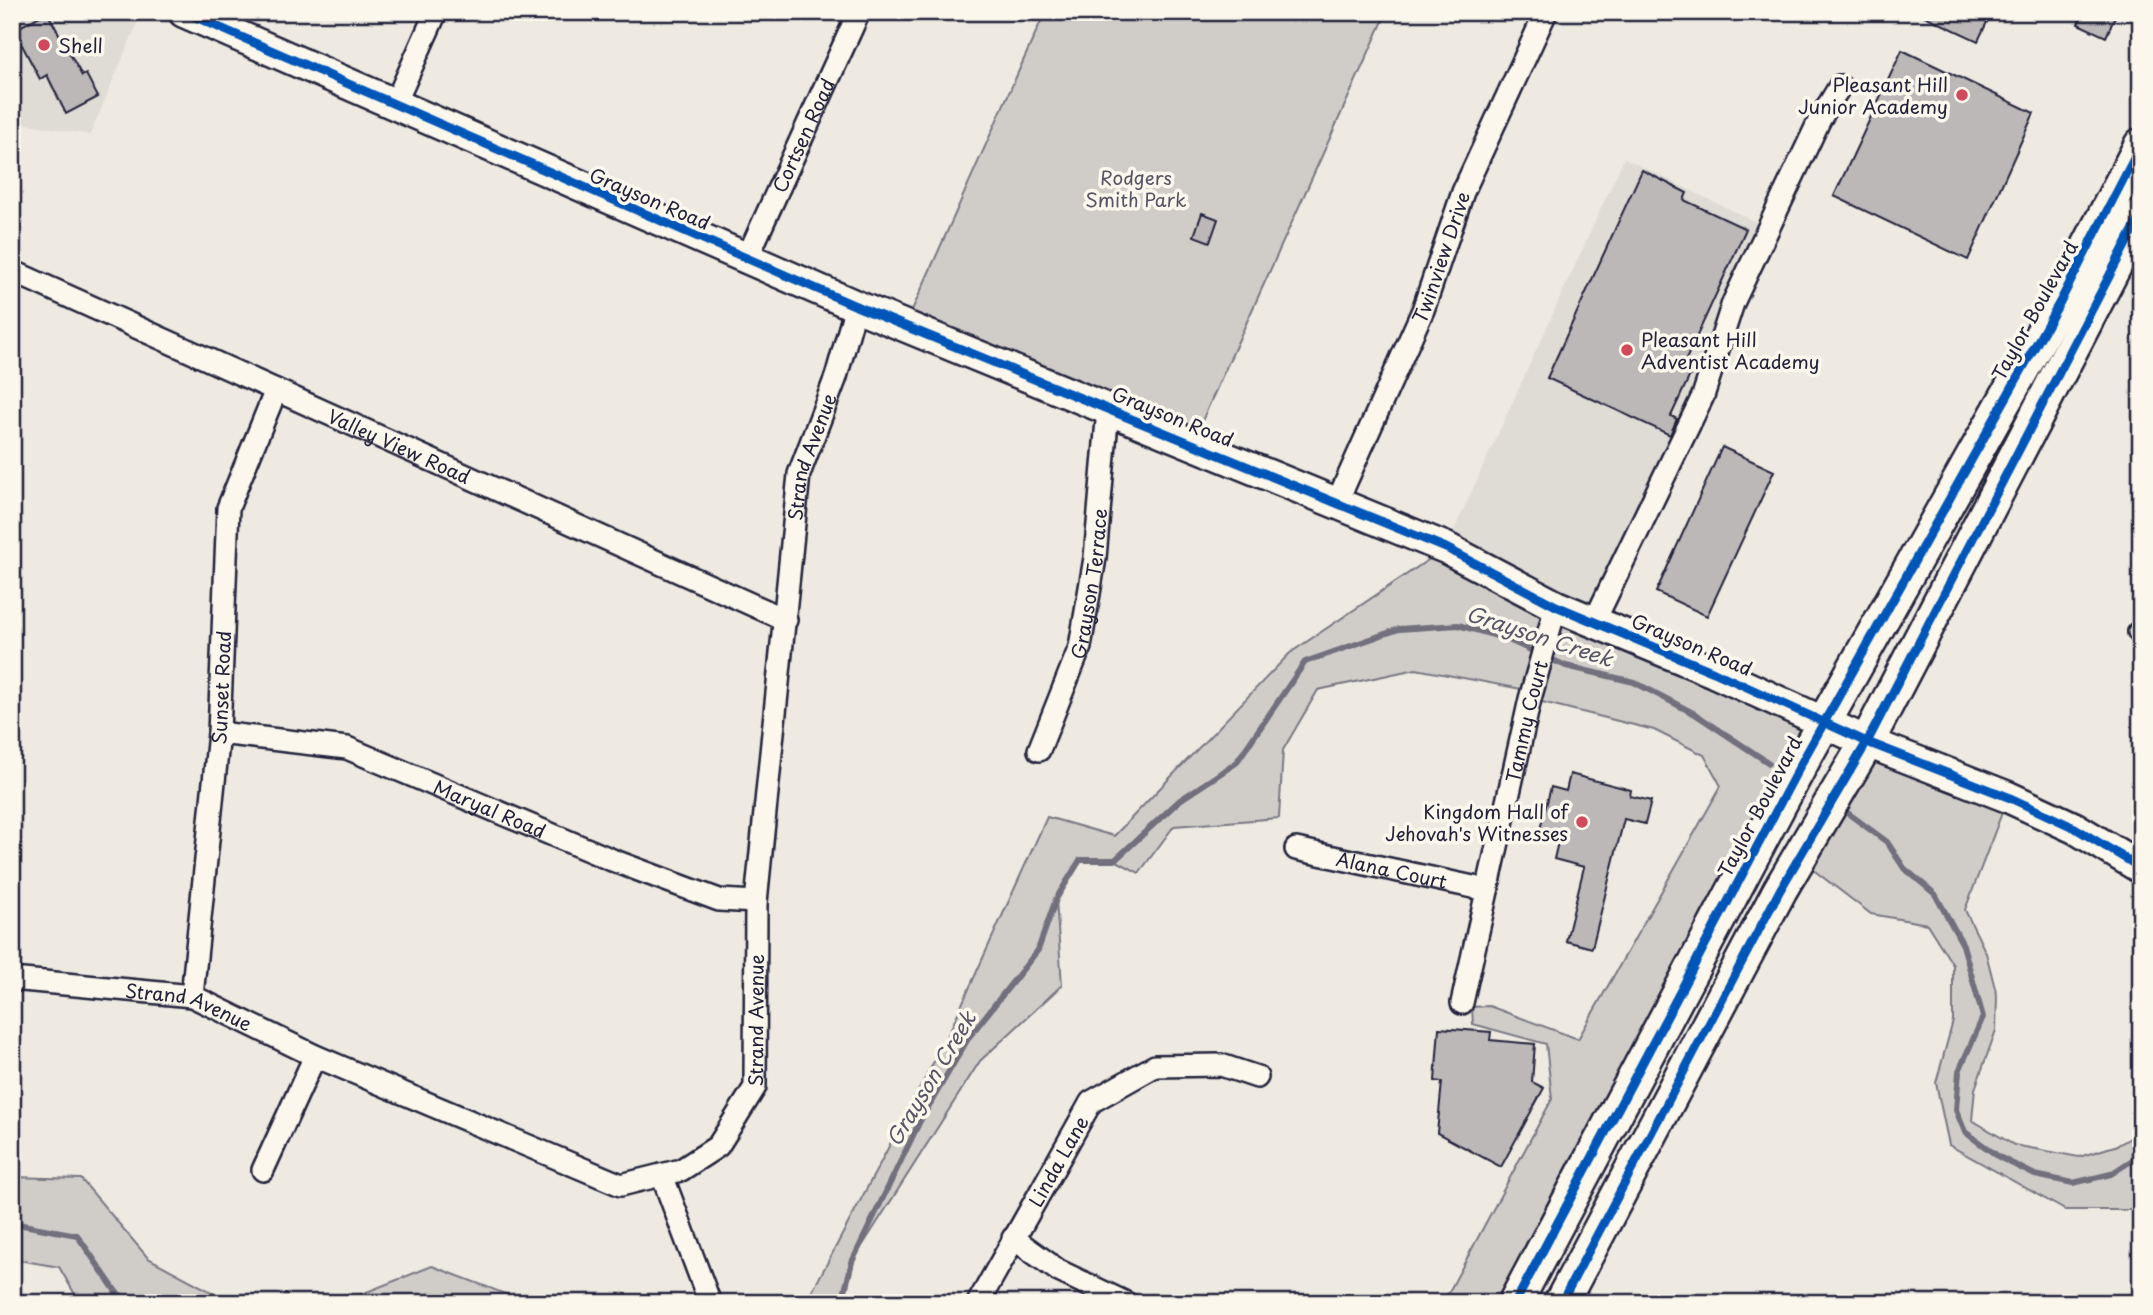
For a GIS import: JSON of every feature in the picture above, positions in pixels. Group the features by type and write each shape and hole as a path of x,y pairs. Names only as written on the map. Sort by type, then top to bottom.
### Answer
{"main road":[{"name":"Taylor Boulevard","path":"1515,1303 1825,721 2061,300 2141,145"},
{"path":"1561,1303 1780,890 1867,742 2141,215"}],"street":[{"name":"Grayson Road","path":"184,12 856,306 1446,548 1552,619 1594,622 1825,721 1867,742 2019,802 2075,828 2141,868"},
{"path":"394,106 436,12"},
{"name":"Cortsen Road","path":"747,258 859,12"},
{"name":"Twinview Drive","path":"1337,502 1423,310 1463,192 1546,12"},
{"path":"1594,622 1703,396 1733,303 1821,119 1840,86"},
{"name":"Valley View Road","path":"12,271 786,620"},
{"name":"Strand Avenue","path":"12,979 192,996 315,1056 621,1185 681,1170 718,1146 755,1087 755,902 799,474 836,377 856,306"},
{"name":"Sunset Road","path":"192,996 219,733 228,508 276,390"},
{"name":"Grayson Terrace","path":"1039,750 1080,648 1095,558 1108,409"},
{"name":"Tammy Court","path":"1462,1003 1532,691 1552,619"},
{"name":"Maryal Road","path":"219,733 347,748 612,860 719,900 755,902"},
{"name":"Alana Court","path":"1296,849 1487,890"},
{"path":"263,1170 315,1056"},
{"name":"Linda Lane","path":"978,1303 1091,1102 1154,1066 1221,1065 1257,1077"},
{"path":"662,1175 710,1303"},
{"path":"1013,1238 1059,1271 1126,1303"}],"shaded area":[{"path":"12,12 142,12 90,135 12,121"},
{"name":"Pleasant Hill Adventist Academy","path":"1624,158 1758,223 1765,236 1594,622 1446,548"}],"green space":[{"name":"Rodgers Smith Park","path":"1045,12 1387,12 1192,443 905,326"},
{"path":"1446,548 1825,721 1515,1303 1443,1303 1552,1099 1546,1044 1473,1024 1472,1007 1489,1006 1578,1039 1721,786 1704,755 1654,730 1530,699 1532,691 1416,669 1318,690 1283,750 1279,818 1174,826 1139,873 1115,860 1080,860 1056,899 1062,985 980,1061 852,1262 844,1303 806,1303 948,1035 1047,817 1114,836 1290,653"},
{"path":"1867,742 2008,797 1965,910 1986,953 1997,996 1996,1030 1975,1089 1972,1120 2014,1145 2079,1157 2118,1145 2141,1132 2141,1210 2065,1210 1949,1145 1936,1083 1953,1021 1953,965 1927,924 1871,914 1799,859"},
{"path":"12,1177 81,1179 148,1258 232,1303 80,1303 59,1267 12,1259"},
{"path":"432,1266 529,1303 339,1303"}],"building":[{"path":"47,12 82,76 86,74 98,97 66,114 47,75 40,79 14,30"},
{"path":"1916,12 1977,12 1989,18 1978,41"},
{"path":"2084,12 2117,12 2106,37 2078,24"},
{"path":"1902,50 2034,113 1968,260 1834,196"},
{"path":"1642,170 1687,193 1684,200 1746,229 1683,366 1692,371 1671,416 1677,419 1670,435 1547,378"},
{"path":"1202,213 1218,219 1210,242 1194,236"},
{"path":"1722,447 1774,471 1707,616 1656,592"},
{"name":"Kingdom Hall of Jehovah's Witnesses","path":"1570,774 1631,790 1630,796 1651,801 1645,824 1624,819 1592,948 1566,941 1584,867 1554,859 1558,842 1538,837 1551,787 1566,791"},
{"path":"1439,1028 1491,1032 1490,1040 1535,1044 1532,1082 1544,1088 1501,1167 1437,1133 1442,1082 1435,1081"}],"waterway":[{"name":"Grayson Creek","path":"842,1303 852,1262 920,1121 969,1037 1038,950 1056,899 1080,860 1115,860 1180,800 1236,763 1305,662 1399,629 1458,625 1504,638 1566,666 1634,682 1695,714 1769,763"},
{"name":"Grayson Creek","path":"1849,814 1887,842 1904,868 1935,894 1963,945 1983,1017 1959,1071 1956,1110 1965,1132 1999,1157 2035,1175 2073,1183 2111,1174 2137,1157"},
{"name":"Grayson Creek","path":"12,1223 77,1235 117,1293 134,1303"}],"cycle path":[{"path":"184,12 856,306 1446,548 1556,606 1714,672 1867,742 2008,797 2075,828 2141,868"},
{"path":"1515,1303 1803,760 2061,300 2141,145"},
{"path":"1561,1303 1780,890 1867,742 2141,215"}],"place":[{"name":"Shell","path":"44,45"},
{"name":"Pleasant Hill Junior Academy","path":"1962,95"},
{"name":"Pleasant Hill Adventist Academy","path":"1627,350"},
{"name":"Kingdom Hall of Jehovah's Witnesses","path":"1582,822"}]}
